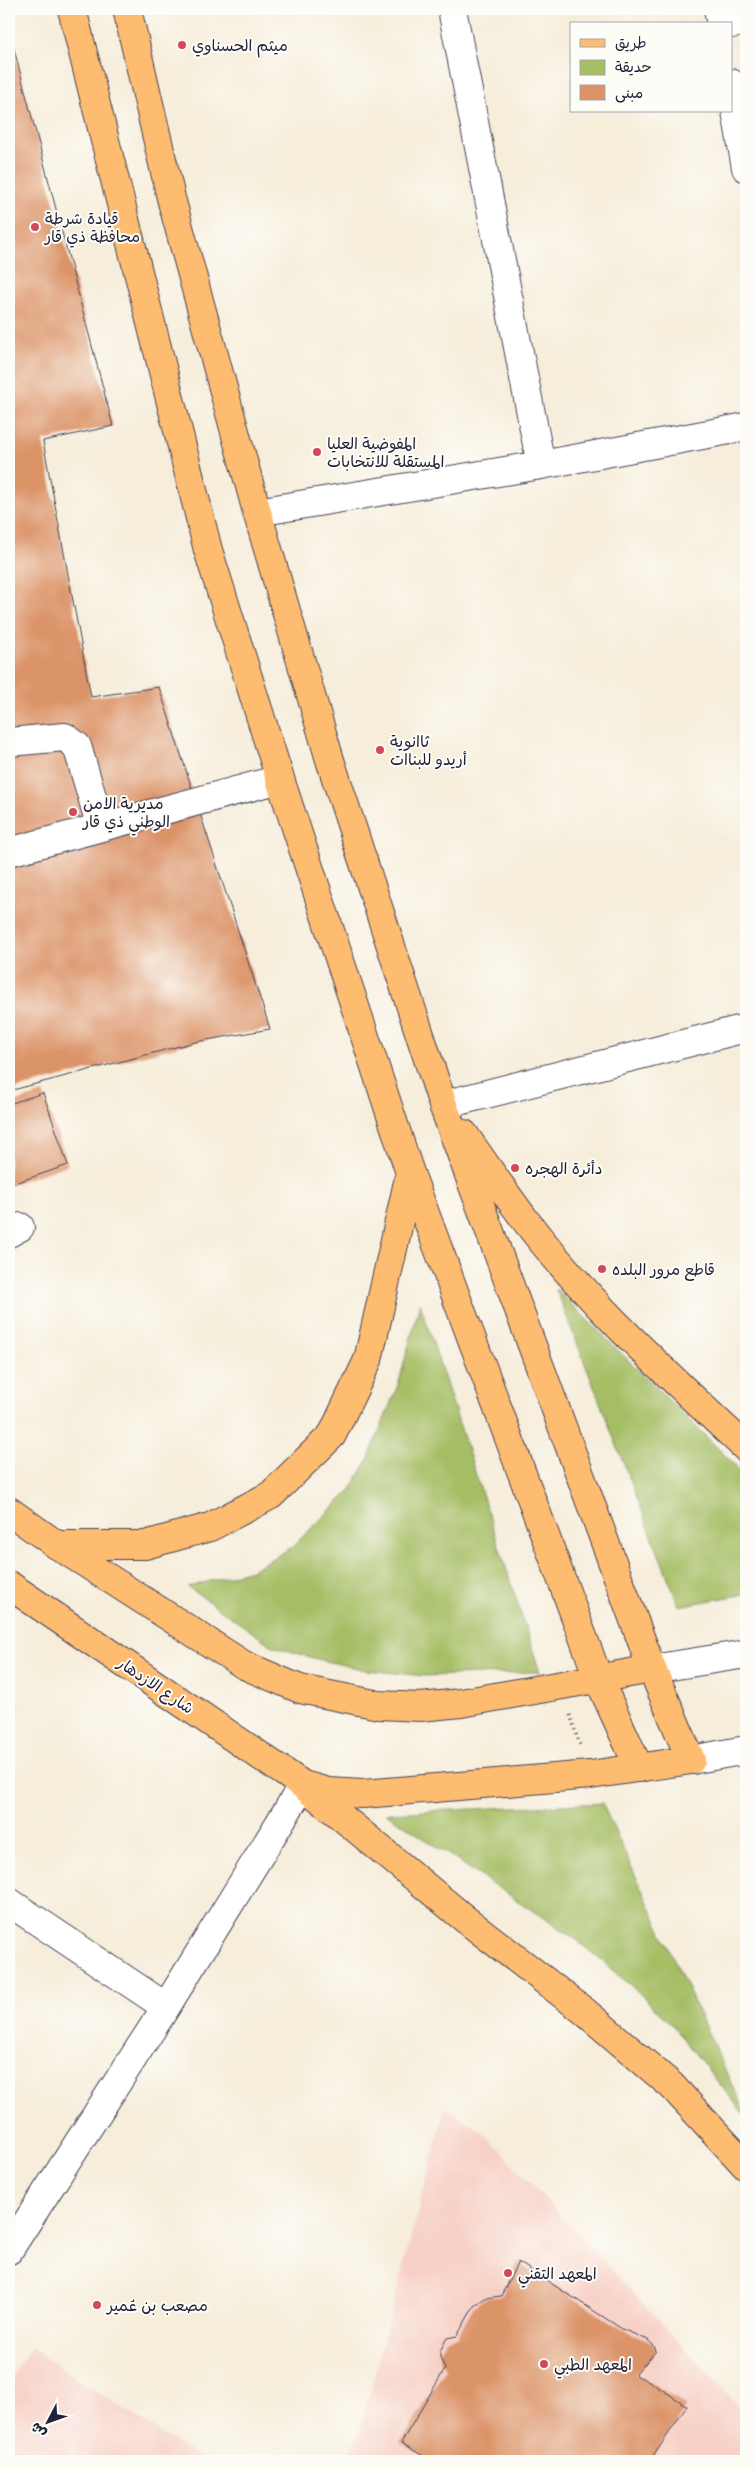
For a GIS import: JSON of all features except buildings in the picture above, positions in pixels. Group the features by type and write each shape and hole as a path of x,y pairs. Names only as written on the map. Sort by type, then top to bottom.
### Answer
{"main road":[{"path":"72,9 208,550 280,779 410,1173 599,1680 639,1768"},
{"path":"128,9 171,198 256,512 330,760 443,1105 652,1669 691,1760 590,1775 363,1794 328,1792 303,1785"},
{"path":"443,1105 526,1222 591,1296 647,1355 746,1448"},
{"path":"58,1545 145,1544 210,1527 271,1496 332,1435 368,1360 410,1173"},
{"path":"9,1511 58,1545 244,1665 300,1689 379,1705 420,1707 461,1703 599,1680 652,1669"},
{"name":"شارع الازدهار","path":"9,1585 303,1785"},
{"path":"303,1785 465,1919 584,2011 672,2085 746,2166"}],"street":[{"path":"452,9 541,465"},
{"path":"718,9 721,22"},
{"path":"732,24 746,22"},
{"path":"732,89 746,168"},
{"path":"256,512 541,465 746,427"},
{"path":"9,742 65,737 76,746 101,827"},
{"path":"9,852 280,779"},
{"path":"443,1105 746,1028"},
{"path":"652,1669 746,1654"},
{"path":"691,1760 746,1750"},
{"path":"9,2250 166,2007 303,1785"},
{"path":"9,1902 166,2007"}],"path":[{"path":"560,1686 590,1775"}],"shaded area":[{"name":"المعهد التقني","path":"445,2108 483,2132 746,2414 746,2461 341,2461 358,2437"},
{"path":"30,2348 204,2461 9,2461 9,2381"}],"green space":[{"path":"556,1289 746,1476 746,1594 679,1606"},
{"path":"420,1303 540,1672 424,1676 365,1670 313,1658 272,1646 188,1587 251,1570 291,1548 350,1491 368,1460 399,1382"},
{"path":"602,1803 746,2117 673,2026 636,1990 578,1941 386,1813"}],"place":[{"name":"ميثم الحسناوي","path":"182,45"},
{"name":"قيادة شرطة محافظة ذي قار","path":"35,227"},
{"name":"المفوضية العليا المستقلة للانتخابات","path":"317,452"},
{"name":"ثاانوية أريدو للبناات","path":"380,750"},
{"name":"مديرية الامن الوطني ذي قار","path":"73,812"},
{"name":"دأئرة الهجره","path":"515,1168"},
{"name":"قاطع مرور البلده","path":"602,1269"},
{"name":"المعهد التقني","path":"508,2273"},
{"name":"مصعب بن عُمير","path":"97,2305"},
{"name":"المعهد الطبي","path":"544,2364"}]}
